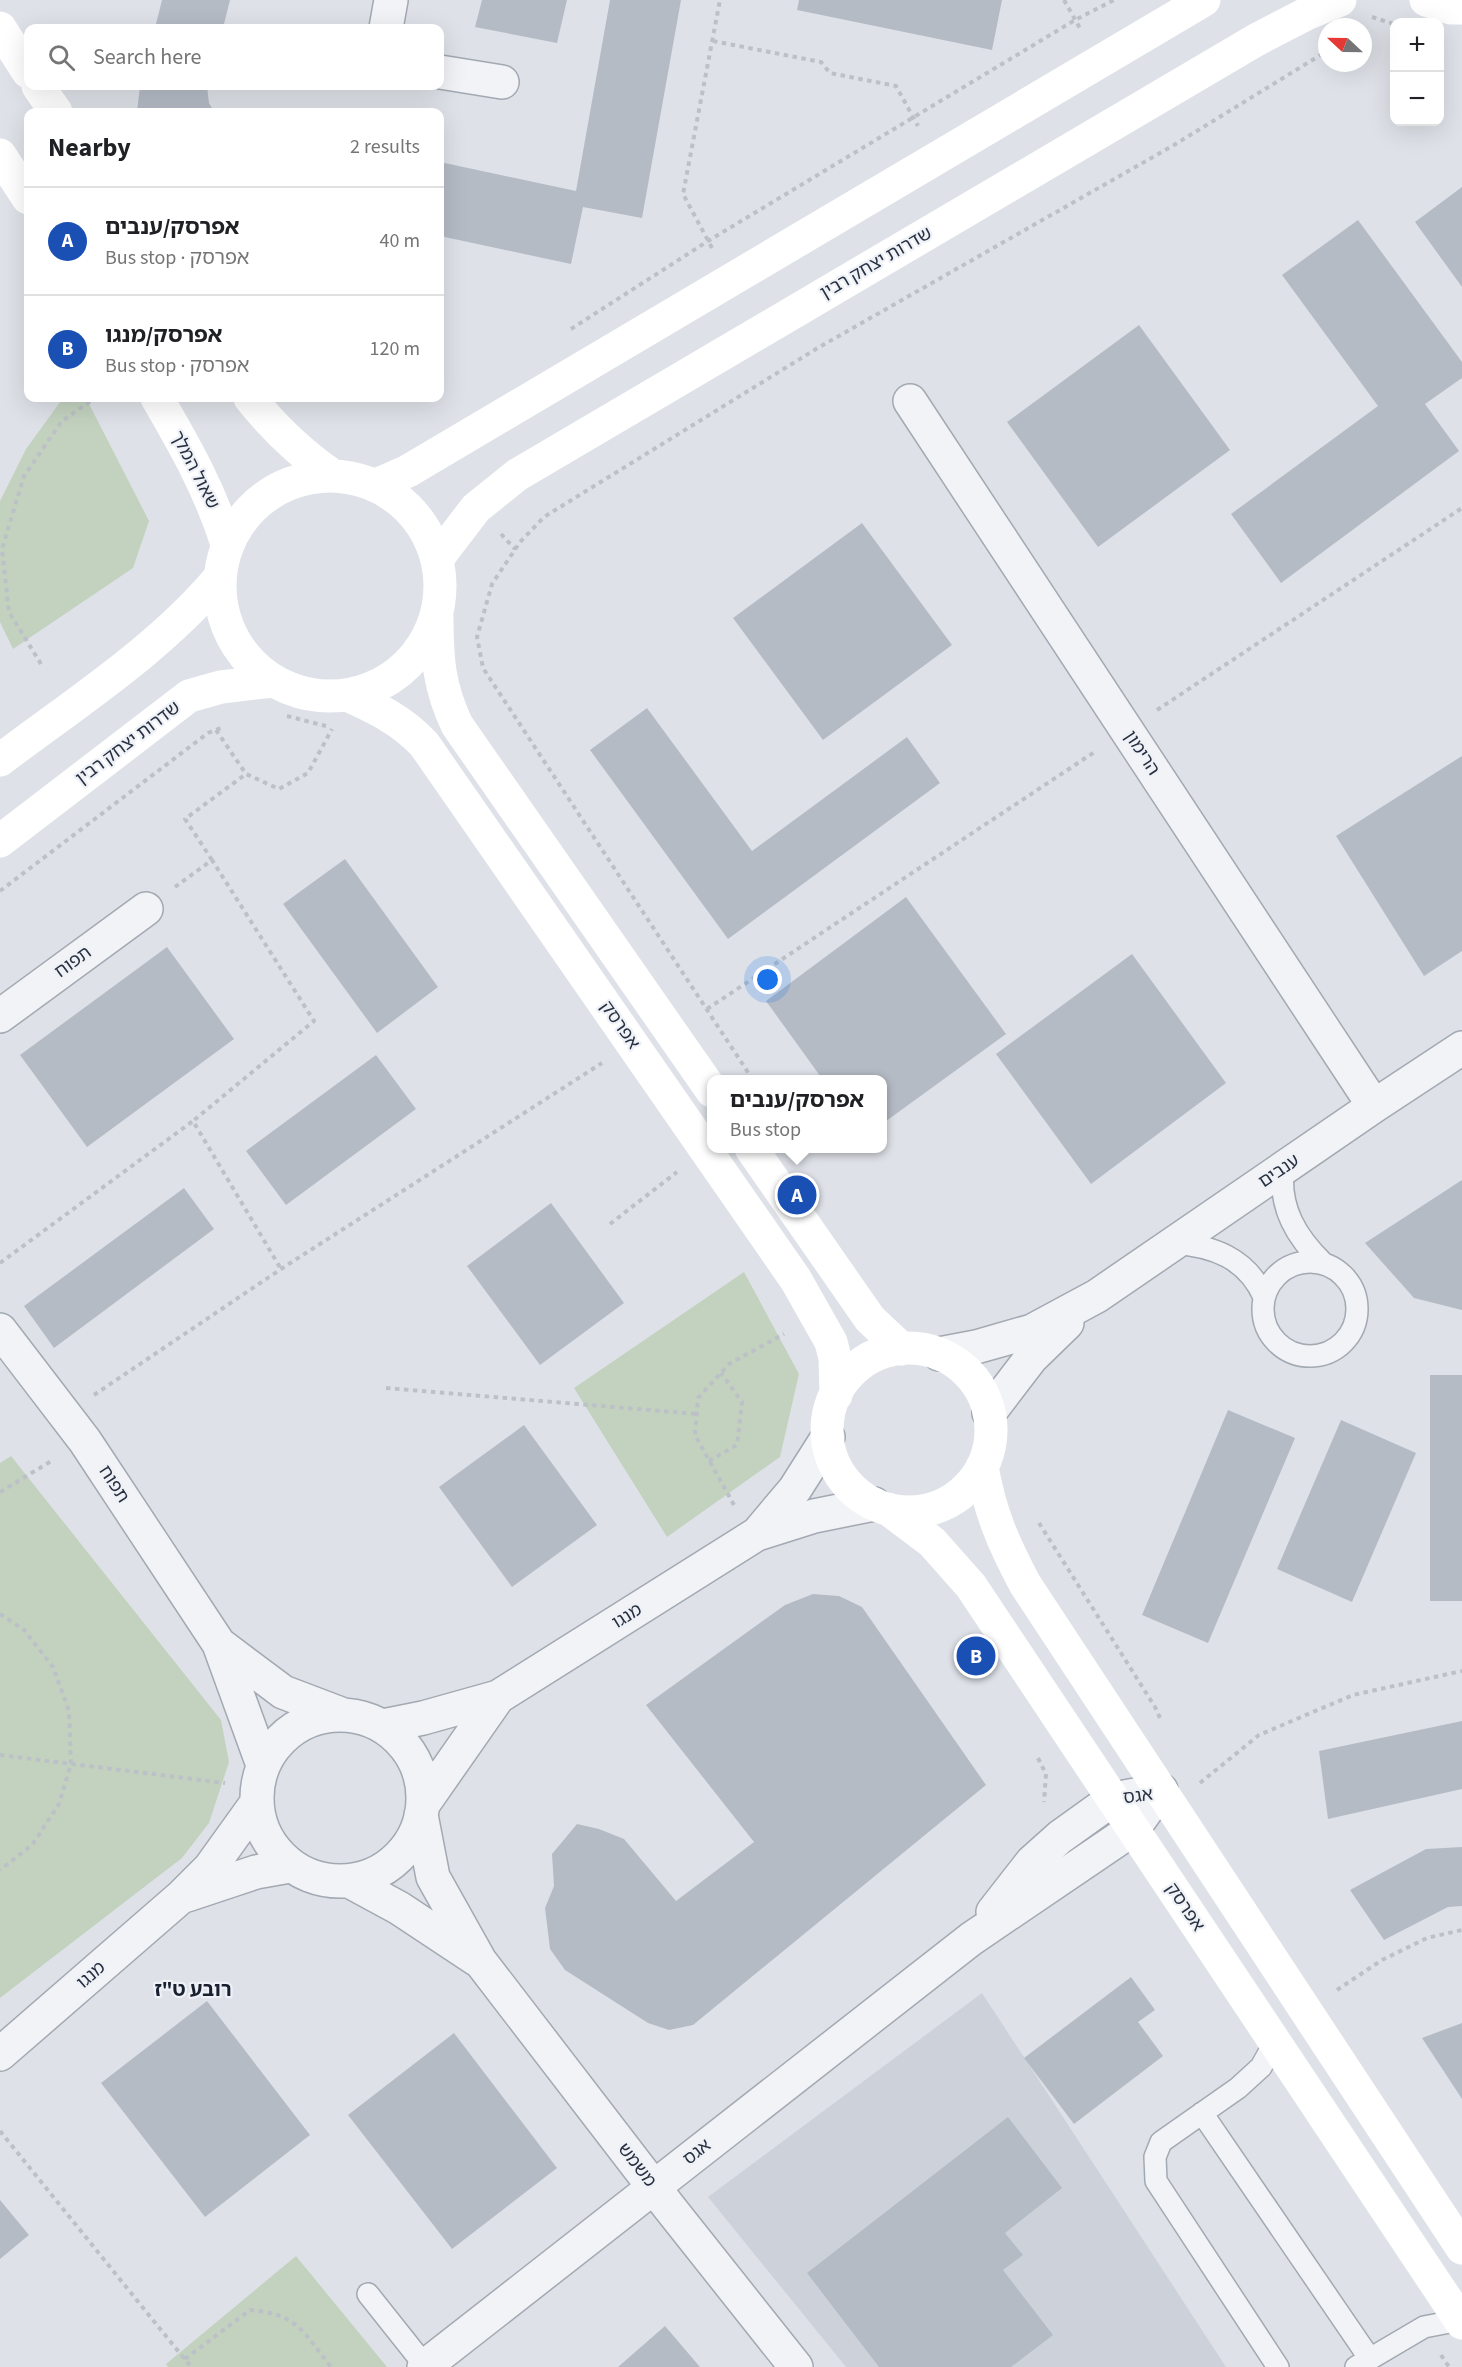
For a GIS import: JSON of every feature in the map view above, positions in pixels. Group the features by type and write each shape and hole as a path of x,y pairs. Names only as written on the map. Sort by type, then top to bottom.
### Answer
{"street":[{"path":"387,24 391,0"},
{"path":"376,485 408,471 1204,0"},
{"name":"שדרות יצחק רבין","path":"437,559 476,508 517,475 1256,40 1306,14 1340,0"},
{"path":"0,28 24,66"},
{"path":"444,73 502,82"},
{"path":"41,90 53,108"},
{"path":"0,155 24,192"},
{"name":"הרימון","path":"910,401 1374,1106"},
{"name":"שאול המלך","path":"159,402 200,473 216,507 227,544"},
{"path":"253,402 276,430 306,457 332,475"},
{"path":"332,475 354,478 376,485 404,503 424,529 437,559 441,586 437,613 425,642 404,668 378,686 347,695 322,696 305,693 273,681 249,662 231,636 221,608 220,577 227,544 244,516 270,494 299,479 332,475"},
{"path":"0,760 115,673 178,621 220,577"},
{"name":"אפרסק","path":"437,613 437,657 440,681 447,705 457,725 707,1085"},
{"name":"שדרות יצחק רבין","path":"0,841 189,696 222,687 273,681"},
{"name":"אפרסק","path":"347,695 377,708 407,726 424,744 707,1152"},
{"name":"תפוח","path":"0,1016 146,909"},
{"name":"ענבים","path":"939,1353 986,1344 1032,1331 1097,1296 1462,1048"},
{"name":"אפרסק","path":"708,1153 796,1280 831,1342 835,1358 836,1395"},
{"path":"754,1153 870,1319 902,1349"},
{"name":"ענבים","path":"989,1413 1031,1358 1097,1296"},
{"name":"תפוח","path":"0,1330 86,1441 219,1644 259,1785"},
{"path":"902,1349 921,1349 939,1353 960,1366 972,1377 984,1398 989,1413 991,1436 982,1467 965,1490 942,1505 915,1512 881,1507 856,1493 842,1477 833,1458 828,1437 829,1416 836,1395 847,1377 863,1363 882,1353 902,1349"},
{"name":"מנגו","path":"383,1726 423,1719 498,1697 795,1488 828,1437"},
{"path":"982,1467 992,1515 1025,1584 1462,2248"},
{"name":"אפרסק","path":"881,1507 932,1542 971,1586 1461,2321"},
{"name":"מנגו","path":"747,1522 881,1507"},
{"name":"תפוח","path":"219,1644 283,1692 341,1714"},
{"name":"מנגו","path":"422,1809 498,1697"},
{"path":"341,1714 362,1717 383,1726 401,1740 414,1758 422,1780 422,1809 415,1835 404,1852 388,1866 370,1876 351,1882 329,1881 309,1876 290,1866 273,1849 261,1828 259,1785 276,1744 294,1728 316,1717 341,1714"},
{"name":"מנגו","path":"0,2054 182,1896 210,1868 259,1785"},
{"name":"אגס","path":"971,1939 1032,1862 1060,1837 1113,1799 1161,1790"},
{"name":"אגס","path":"425,2367 971,1939 1133,1829 1161,1790"},
{"name":"משמש","path":"422,1809 433,1877 480,1961 796,2367"},
{"name":"מנגו","path":"182,1896 256,1872 290,1866"},
{"name":"משמש","path":"351,1882 399,1908 480,1961"}],"lane":[{"path":"1282,1169 1282,1193 1292,1225 1324,1264 1337,1271 1348,1281 1357,1309 1347,1338 1335,1349 1321,1355 1304,1356 1289,1351 1276,1342 1267,1328 1263,1313 1264,1297 1272,1282 1281,1272 1302,1263 1324,1264"},
{"path":"1174,1243 1193,1244 1217,1250 1235,1260 1250,1272 1264,1297"},
{"path":"1275,2042 1261,2067 1238,2088 1161,2142 1155,2157 1156,2181 1278,2367"},
{"path":"1202,2113 1363,2363 1424,2327 1461,2321"},
{"path":"368,2294 425,2367"}],"path":[{"path":"720,0 683,194 729,280"},
{"path":"570,329 708,241 913,117 1075,20 1114,0"},
{"path":"712,41 821,62 830,73 896,86 935,159"},
{"path":"750,1075 483,668 477,637 492,584 520,542 544,518 816,349 1174,145 1318,57"},
{"path":"40,664 9,612 2,549 24,476 62,420 88,402"},
{"path":"707,1009 1462,508"},
{"path":"285,716 342,731"},
{"path":"0,891 208,733 224,727"},
{"path":"216,730 246,774 279,789 308,773 332,728"},
{"path":"0,1263 193,1121 314,1021 185,819 246,774"},
{"path":"146,909 212,860"},
{"path":"66,1413 281,1269 604,1061"},
{"path":"193,1121 281,1269"},
{"path":"610,1224 680,1170"},
{"path":"747,1522 695,1435 698,1398 729,1364 793,1329"},
{"path":"709,1461 737,1445 741,1418 742,1402 721,1373"},
{"path":"386,1388 697,1414"},
{"path":"0,1492 86,1441"},
{"path":"0,1614 24,1630 53,1667 69,1711 71,1764 59,1804 32,1845 0,1870"},
{"path":"1199,1784 1259,1735 1353,1695 1462,1671"},
{"path":"0,1755 259,1785"},
{"path":"1037,1755 1046,1774 1043,1806"},
{"path":"1335,1991 1382,1960 1427,1938 1462,1930"},
{"path":"0,2131 191,2367"},
{"path":"185,2359 250,2310 273,2312 296,2323 331,2367"}],"shaded area":[{"path":"982,1993 1226,2367 846,2367 708,2197"}],"green space":[{"path":"60,402 88,402 149,521 133,568 13,649 0,622 0,501 26,449"},
{"path":"744,1272 799,1374 780,1457 667,1537 574,1388"},
{"path":"11,1456 221,1720 229,1762 209,1823 182,1858 0,1998 0,1463"},
{"path":"296,2256 387,2367 168,2367 166,2364"}],"building":[{"path":"162,0 230,0 224,24 156,24"},
{"path":"482,0 567,0 557,43 475,27"},
{"path":"610,0 681,0 642,218 583,207 571,264 444,237 444,163 576,191"},
{"path":"799,0 1002,0 992,50 797,10"},
{"path":"140,90 207,90 212,108 137,108"},
{"path":"1462,187 1462,287 1415,222"},
{"path":"1358,220 1462,362 1462,378 1425,404 1459,451 1281,583 1231,514 1378,406 1282,275"},
{"path":"1139,325 1230,450 1098,547 1007,422"},
{"path":"862,523 952,645 823,740 733,618"},
{"path":"647,708 752,851 907,737 940,783 728,939 590,750"},
{"path":"1462,756 1462,951 1424,976 1336,836"},
{"path":"345,859 438,987 377,1033 283,904"},
{"path":"906,897 1006,1034 887,1120 887,1075 819,1075 766,1001"},
{"path":"167,947 234,1039 87,1147 20,1055"},
{"path":"1132,954 1226,1083 1091,1184 996,1054"},
{"path":"376,1055 416,1109 286,1205 246,1151"},
{"path":"1462,1180 1462,1310 1414,1298 1365,1243"},
{"path":"184,1188 214,1229 54,1348 24,1306"},
{"path":"551,1203 624,1303 540,1365 467,1266"},
{"path":"1430,1375 1462,1375 1462,1601 1430,1601"},
{"path":"1228,1410 1295,1438 1208,1643 1142,1615"},
{"path":"1341,1420 1416,1453 1352,1602 1277,1569"},
{"path":"524,1425 597,1525 512,1587 439,1487"},
{"path":"813,1594 839,1596 862,1607 986,1785 693,2025 669,2030 648,2023 565,1970 550,1949 545,1908 554,1886 552,1854 577,1824 599,1829 624,1839 676,1901 754,1842 646,1705 785,1605"},
{"path":"1462,1721 1462,1789 1328,1819 1319,1751"},
{"path":"1462,1847 1462,1906 1448,1907 1384,1940 1350,1890 1426,1849"},
{"path":"1131,1977 1155,2010 1138,2022 1163,2056 1074,2124 1024,2058"},
{"path":"207,2001 310,2135 205,2217 101,2083"},
{"path":"1462,2023 1462,2099 1422,2038"},
{"path":"454,2033 557,2168 452,2249 348,2115"},
{"path":"1008,2117 1062,2188 1005,2233 1023,2255 1003,2270 1053,2335 1011,2367 879,2367 807,2273"},
{"path":"0,2200 29,2235 0,2259"},
{"path":"665,2326 700,2367 618,2367"}],"place":[{"name":"אפרסק/ענבים","path":"797,1195"},
{"name":"אפרסק/מנגו","path":"976,1656"}],"district":[{"name":"רובע ט\"ז","path":"193,1990"}]}
